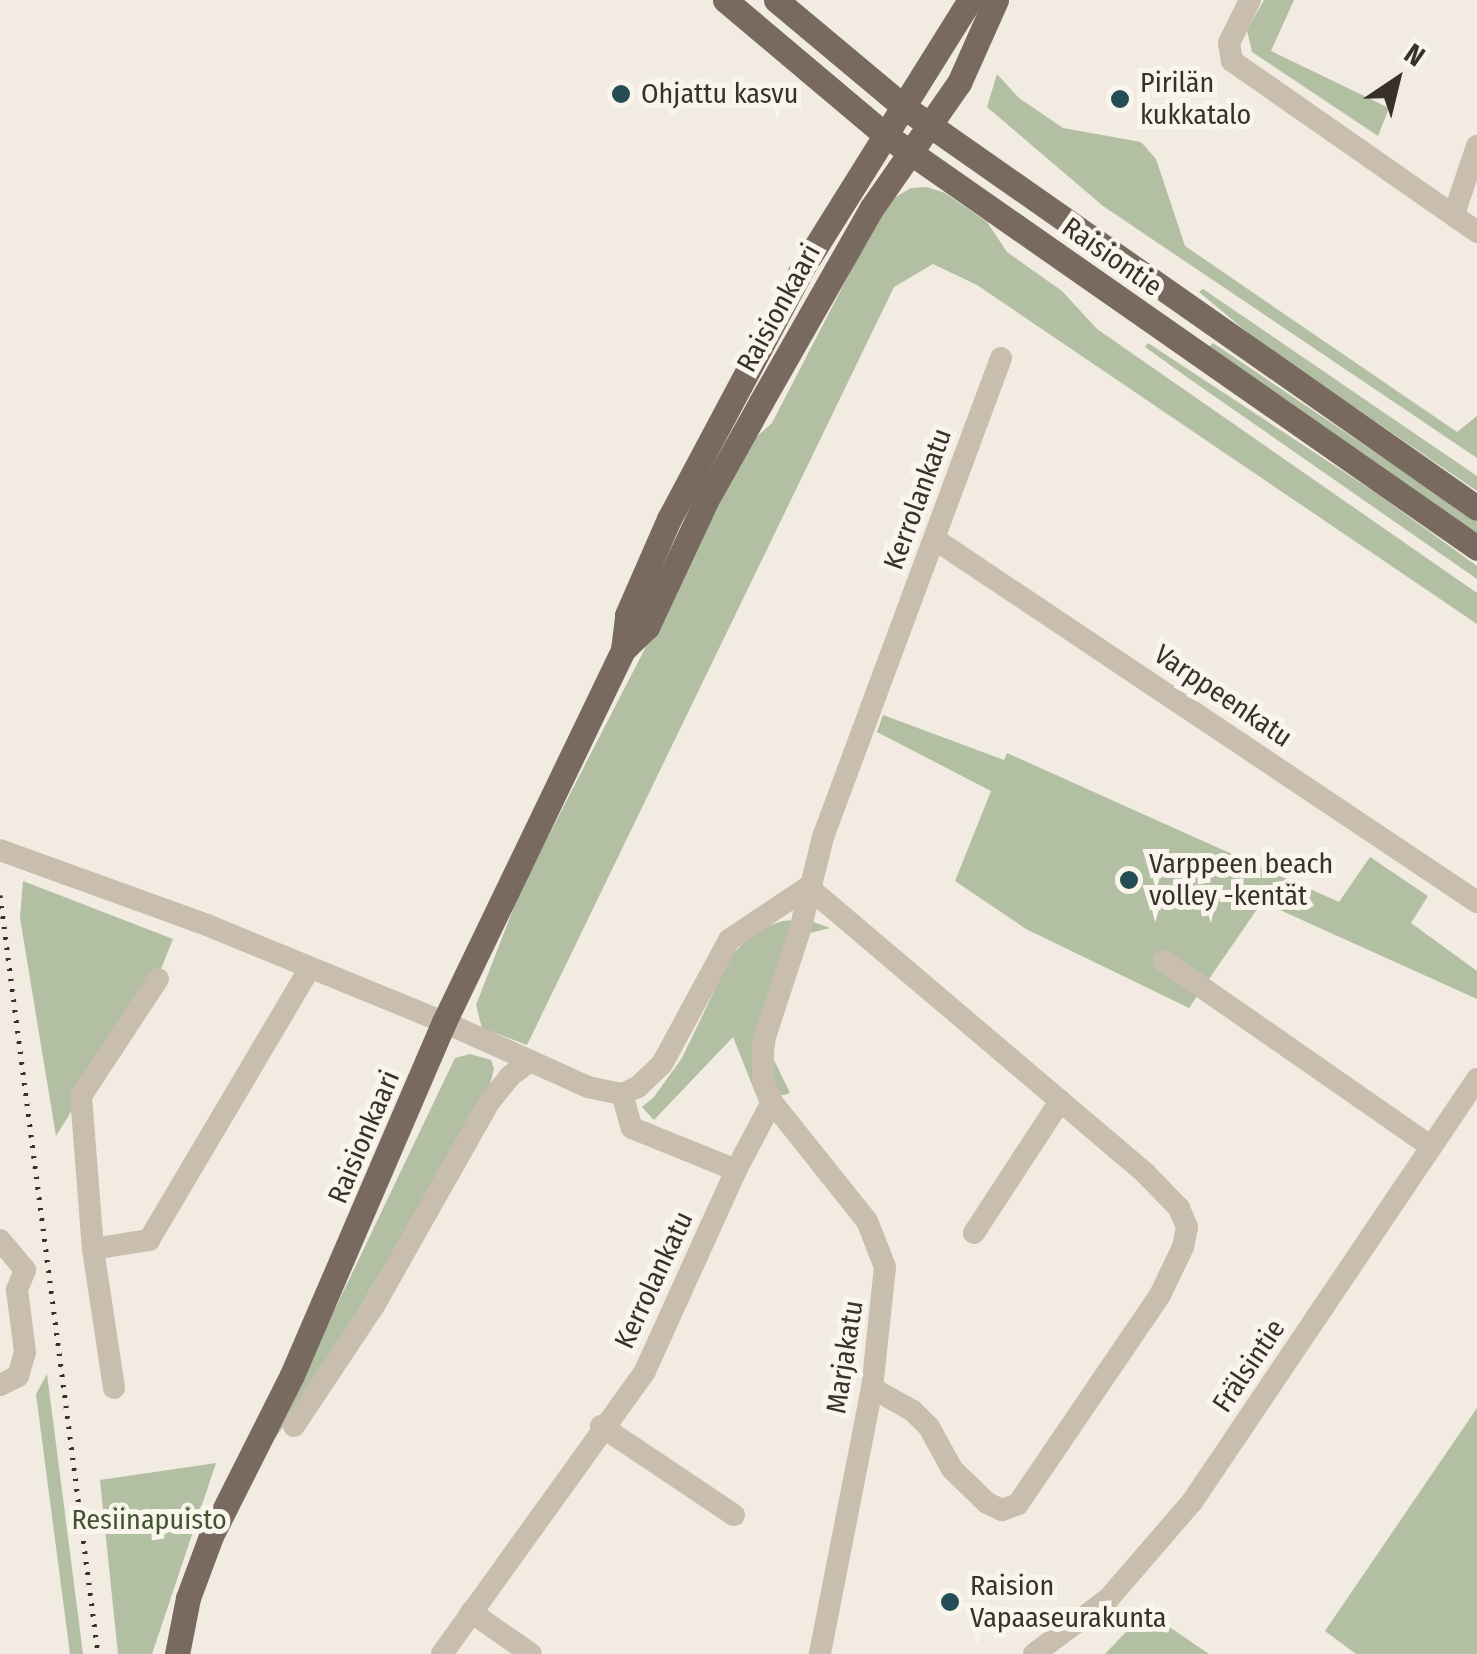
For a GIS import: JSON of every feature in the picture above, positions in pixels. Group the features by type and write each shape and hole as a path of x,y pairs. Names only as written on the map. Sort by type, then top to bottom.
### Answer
{"main road":[{"name":"Raisiontie","path":"725,0 884,134 1477,548"},
{"name":"Raisiontie","path":"776,0 904,108 1477,508"},
{"name":"Raisionkaari","path":"177,1654 188,1598 206,1550 300,1357 444,1022 623,650 627,615 682,490 803,267 970,0"},
{"name":"Raisionkaari","path":"623,650 647,627 743,434 849,245 959,82 996,0"}],"street":[{"path":"1250,0 1229,43 1232,61 1477,232"},
{"path":"1454,214 1477,146"},
{"name":"Kerrolankatu","path":"442,1654 660,1345 736,1170 772,1102 763,1082 763,1043 800,930 808,887 835,803 1002,358"},
{"name":"Varppeenkatu","path":"936,540 1477,902"},
{"path":"0,850 207,925 444,1022 604,1093 622,1094 638,1087 662,1064 720,951 738,931 808,887 1164,1191 1179,1208 1187,1228 1184,1247 1160,1295 1018,1504 1002,1510 968,1488 913,1411 872,1388"},
{"path":"1164,961 1430,1146"},
{"path":"93,1248 148,1240 310,968"},
{"path":"114,1388 93,1248 81,1096 158,978"},
{"path":"294,1426 375,1304 490,1101 510,1076 530,1061"},
{"name":"Frälsintie","path":"1034,1654 1109,1598 1141,1566 1192,1502 1477,1079"},
{"path":"622,1094 632,1128 736,1170"},
{"path":"974,1233 1060,1101"},
{"name":"Marjakatu","path":"772,1102 850,1198 880,1244 885,1292 872,1388 820,1654"},
{"path":"0,1240 25,1270 17,1290 25,1352 18,1376 0,1385"},
{"path":"601,1426 734,1515"},
{"path":"471,1612 531,1654"}],"green space":[{"path":"1264,0 1294,0 1271,51 1389,108 1378,136 1252,52 1247,30"},
{"path":"997,74 1019,98 1063,128 1141,142 1156,159 1185,246 1457,432 1477,416 1477,458 1103,206 987,107"},
{"path":"927,187 945,193 987,222 1007,252 1062,291 1097,329 1477,593 1477,624 977,285 933,264 894,287 527,1045 482,1028 476,1005 521,889 752,441 772,423 871,232 894,198 911,188"},
{"path":"1203,289 1477,476 1477,491 1259,342 1199,292"},
{"path":"1148,343 1376,493 1477,566 1477,579 1191,380 1145,347"},
{"path":"1213,343 1477,521 1477,534 1207,349"},
{"path":"883,715 1004,760 1007,753 1339,902 1370,857 1428,896 1411,923 1477,971 1477,999 1262,902 1189,1008 1026,929 955,881 991,791 877,732"},
{"path":"23,881 173,939 145,1009 87,1086 56,1136 20,918"},
{"path":"805,919 830,928 806,934 782,995 773,1058 790,1093 759,1102 733,1037 654,1120 642,1107 682,1058 731,956 755,931 782,921"},
{"path":"470,1054 491,1060 494,1069 489,1088 329,1360 269,1447 455,1058"},
{"path":"47,1374 83,1654 70,1654 36,1394"},
{"path":"1477,1408 1477,1654 1356,1654 1325,1631"},
{"name":"Resiinapuisto","path":"216,1463 152,1654 118,1654 100,1480"},
{"path":"1146,1611 1209,1654 1105,1654"}],"railway":[{"path":"0,895 98,1654"}],"place":[{"name":"Ohjattu kasvu","path":"621,94"},
{"name":"Pirilän kukkatalo","path":"1120,99"},
{"name":"Varppeen beach volley -kentät","path":"1129,880"},
{"name":"Raision Vapaaseurakunta","path":"950,1602"}]}
